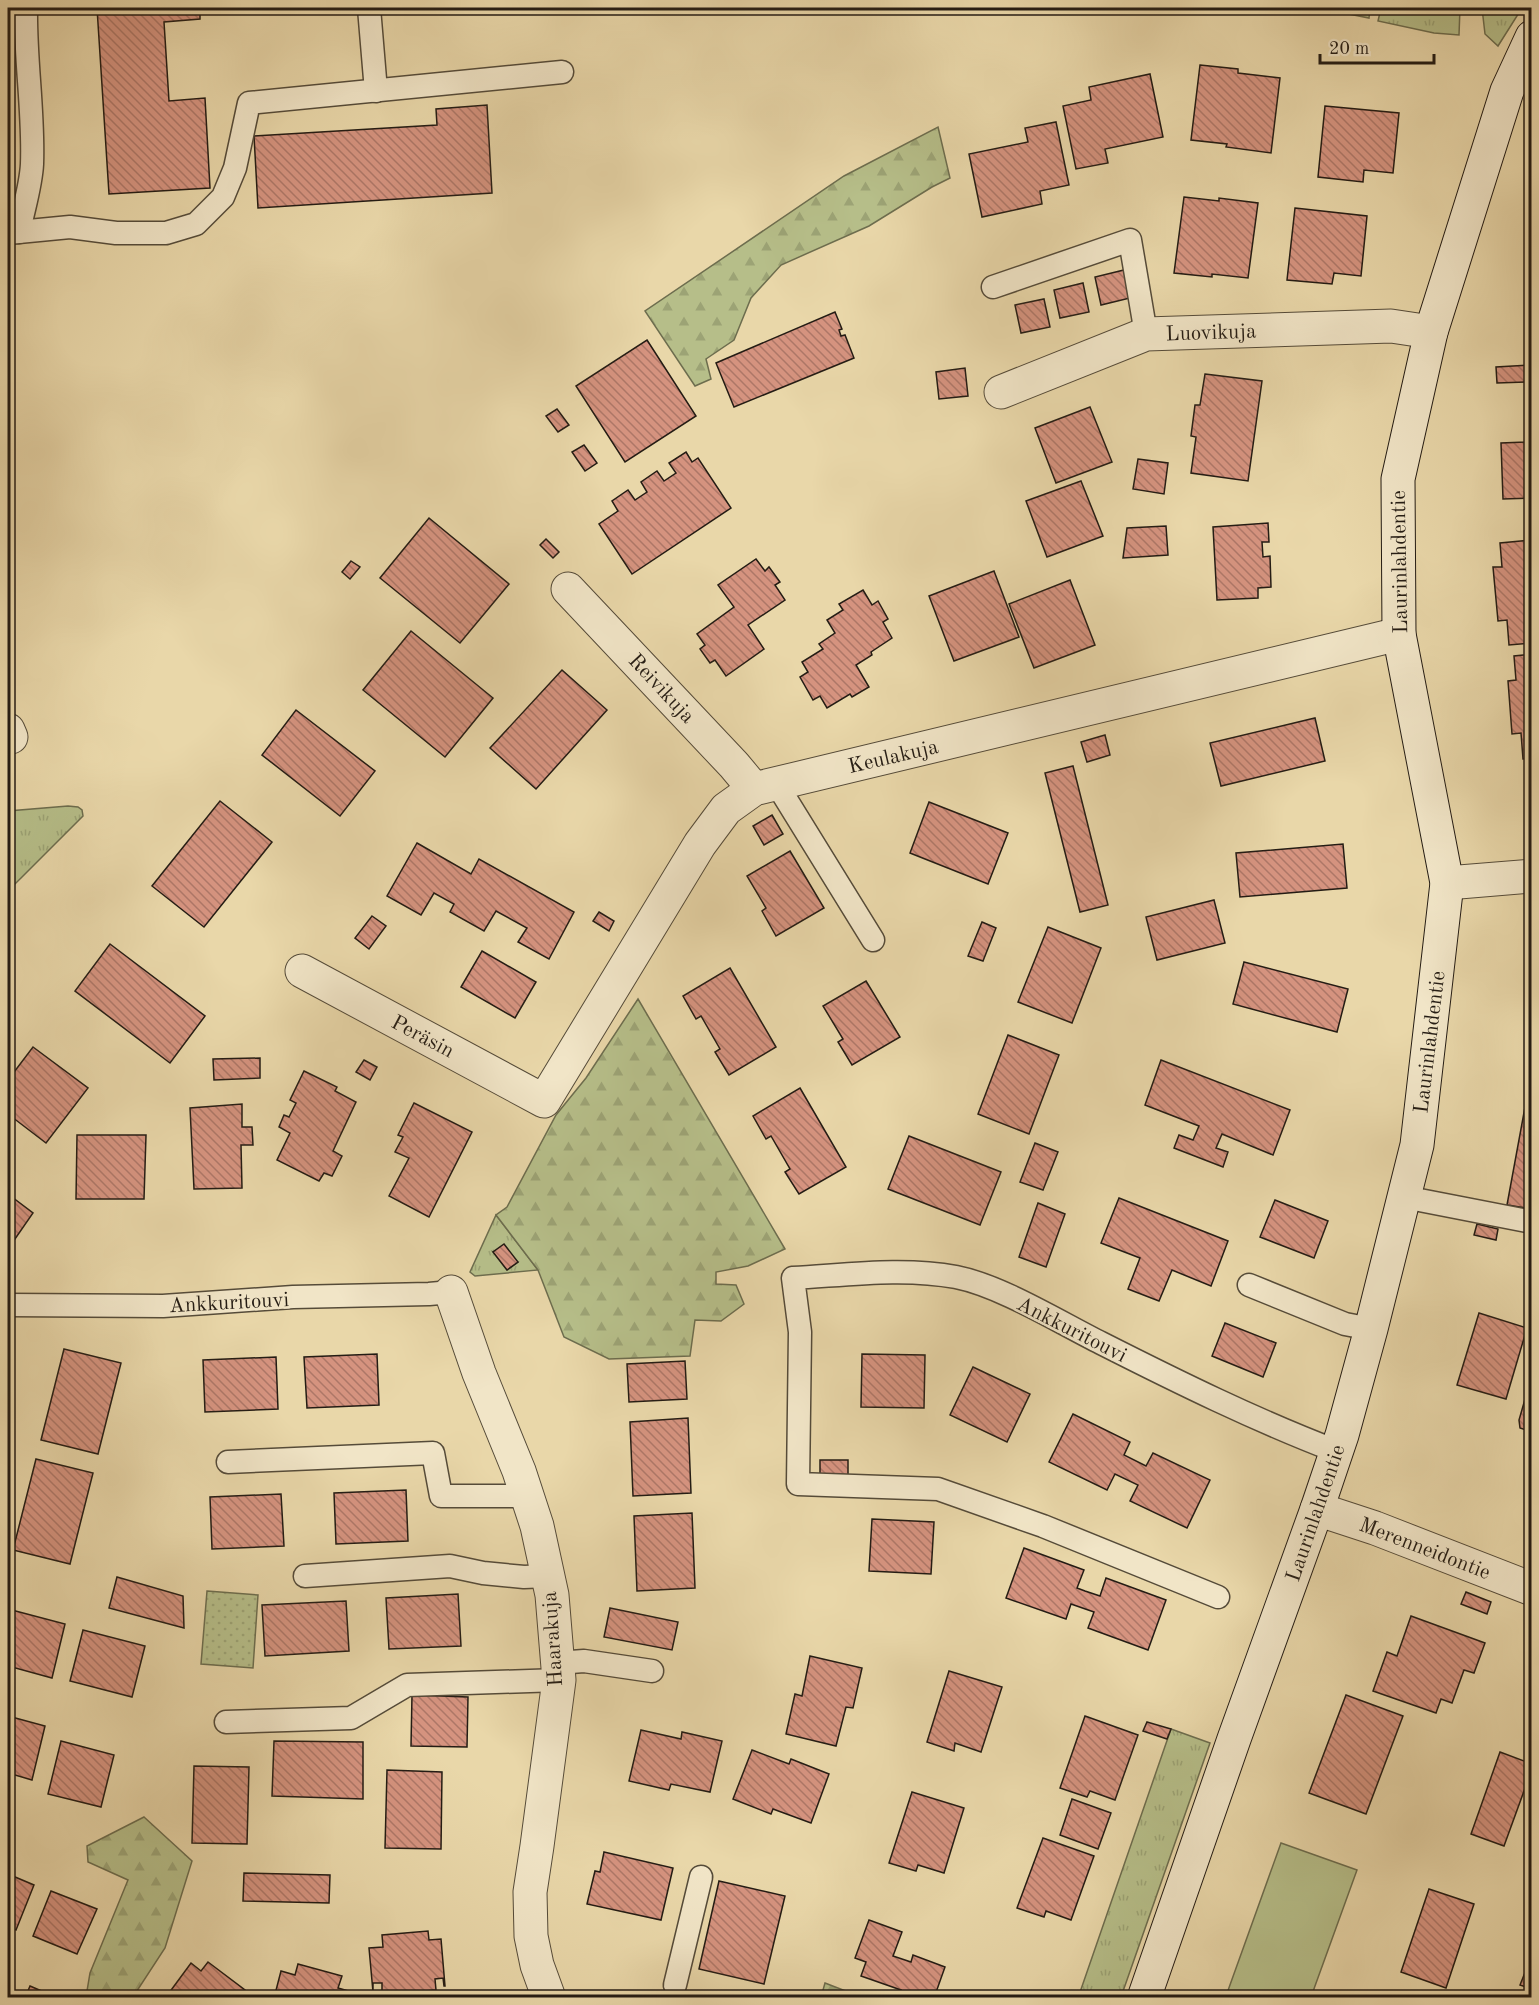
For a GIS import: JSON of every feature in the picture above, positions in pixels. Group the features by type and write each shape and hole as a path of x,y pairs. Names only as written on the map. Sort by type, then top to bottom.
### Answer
{"street":[{"name":"Laurinlahdentie","path":"1144,1998 1336,1451 1371,1329 1417,1145 1447,883 1399,634 1398,479 1431,332 1507,91 1526,62 1532,37"},
{"name":"Luovikuja","path":"1001,392 1146,334 1391,326 1431,332"},
{"name":"Reivikuja","path":"568,589 734,765 765,786"},
{"name":"Keulakuja","path":"544,1101 700,844 726,809 765,786 1399,634"},
{"path":"1447,883 1532,876"},
{"name":"Peräsin","path":"303,971 544,1101"},
{"name":"Haarakuja","path":"451,1292 479,1373 519,1471 537,1526 552,1595 558,1672 530,1892 531,1936 537,1965 549,1998"},
{"name":"Merenneidontie","path":"1317,1509 1367,1525 1532,1589"}],"lane":[{"path":"26,8 32,165 13,232 70,227 116,233 166,233 196,224 223,197 235,168 249,103 562,72"},
{"path":"369,8 376,91"},
{"path":"993,287 1130,240 1146,334"},
{"path":"765,786 873,940"},
{"path":"1404,1197 1532,1222"},
{"name":"Ankkuritouvi","path":"1218,1597 1043,1526 938,1489 798,1484 800,1332 793,1278 895,1271 956,1277 1018,1301 1190,1389 1336,1451"},
{"path":"1249,1285 1345,1324 1371,1329"},
{"name":"Ankkuritouvi","path":"8,1305 163,1306 451,1292"},
{"path":"228,1462 433,1453 441,1496 526,1496"},
{"path":"305,1576 450,1566 483,1573 524,1577 547,1576"},
{"path":"226,1722 351,1718 407,1685 558,1672 584,1660 652,1671"},
{"path":"675,1985 701,1877"}],"green space":[{"path":"1319,8 1370,8 1369,18"},
{"path":"1381,8 1460,8 1459,35 1434,33 1378,21"},
{"path":"1482,8 1522,8 1498,46 1485,34"},
{"path":"938,127 950,178 869,226 781,265 751,298 734,340 706,359 711,379 695,386 645,311 844,176"},
{"path":"78,807 82,810 83,816 8,891 8,811"},
{"path":"638,999 785,1249 748,1266 716,1272 716,1284 736,1285 744,1304 721,1321 695,1320 690,1356 609,1359 564,1337 538,1270 496,1215 507,1207 556,1115 586,1078"},
{"path":"496,1215 538,1270 475,1276 470,1272","holes":["493,1252 518,1262 507,1270"]},
{"path":"207,1591 258,1595 253,1668 201,1664"},
{"path":"1171,1729 1210,1743 1121,1997 1078,1998"},
{"path":"144,1817 192,1861 165,1948 133,1997 86,1997 90,1973 128,1880 88,1862 87,1846"},
{"path":"1281,1843 1357,1870 1311,1997 1226,1996"},
{"path":"825,1983 861,1997 821,1997"}],"building":[{"path":"97,8 200,8 200,19 164,22 169,101 205,98 210,188 109,194"},
{"path":"1200,65 1238,69 1238,73 1280,78 1271,153 1226,147 1227,144 1191,140"},
{"path":"1150,74 1163,137 1105,149 1108,163 1076,169 1063,106 1091,100 1089,87"},
{"path":"487,105 492,193 258,208 254,136 437,125 436,109"},
{"path":"1325,106 1399,113 1393,173 1364,170 1363,182 1318,177"},
{"path":"1056,122 1069,185 1040,191 1042,204 982,217 969,154 1028,142 1025,128"},
{"path":"1184,197 1219,201 1219,198 1258,203 1248,278 1174,273"},
{"path":"1295,208 1367,216 1361,276 1334,273 1332,284 1287,280"},
{"path":"1124,270 1130,298 1101,305 1095,277"},
{"path":"1083,283 1089,312 1060,318 1054,290"},
{"path":"1044,299 1050,327 1021,333 1015,305"},
{"path":"835,312 842,329 839,330 841,336 845,335 854,358 734,407 716,363"},
{"path":"647,340 696,416 625,462 576,386"},
{"path":"1529,365 1530,382 1497,383 1496,367"},
{"path":"965,368 968,396 939,399 936,372"},
{"path":"1205,374 1262,381 1248,481 1191,473 1196,437 1191,436 1195,405 1200,405"},
{"path":"1090,407 1112,462 1056,483 1035,428"},
{"path":"557,409 569,425 558,432 546,416"},
{"path":"1526,433 1532,433 1531,498 1503,499 1501,443 1526,442"},
{"path":"584,445 597,463 585,471 572,452"},
{"path":"686,452 692,462 698,458 731,508 632,574 599,524 618,511 612,501 628,490 635,500 647,492 641,482 657,471 664,481 676,473 669,463"},
{"path":"1138,459 1168,463 1164,494 1133,489"},
{"path":"1081,481 1103,536 1047,557 1026,501"},
{"path":"429,518 509,584 460,643 380,578"},
{"path":"1268,523 1269,542 1262,542 1263,557 1270,556 1271,587 1258,588 1258,598 1217,600 1213,527"},
{"path":"1166,526 1168,555 1123,558 1127,528"},
{"path":"546,539 559,552 553,558 540,545"},
{"path":"1532,540 1532,643 1509,645 1507,620 1498,621 1493,567 1502,567 1500,543"},
{"path":"756,559 765,571 769,567 780,582 775,585 785,600 748,625 764,649 726,676 715,660 710,663 700,649 705,645 697,634 734,607 718,585"},
{"path":"351,561 360,567 350,579 342,572"},
{"path":"994,571 1019,637 954,661 929,596"},
{"path":"1070,580 1095,645 1034,668 1009,604"},
{"path":"863,590 872,605 878,601 888,619 883,622 892,638 856,665 869,687 852,697 850,694 827,708 820,696 813,700 800,677 808,672 802,662 823,649 819,644 835,633 827,620 843,610 839,604"},
{"path":"411,631 493,698 445,757 363,690"},
{"path":"1532,654 1532,758 1523,759 1521,733 1512,734 1508,681 1516,680 1514,656"},
{"path":"562,670 607,710 536,789 490,748"},
{"path":"296,710 375,771 340,816 262,755"},
{"path":"1315,718 1325,761 1221,786 1210,743"},
{"path":"1105,735 1110,755 1087,762 1081,742"},
{"path":"1073,766 1108,905 1080,912 1045,773"},
{"path":"220,801 272,842 204,927 152,886"},
{"path":"929,802 1008,833 988,884 910,853"},
{"path":"772,815 783,834 764,845 753,826"},
{"path":"417,843 471,874 479,859 574,912 549,959 518,942 527,928 496,911 484,931 450,912 454,904 434,893 421,915 387,896"},
{"path":"1343,844 1347,888 1240,897 1236,853"},
{"path":"790,851 824,908 776,936 762,911 766,908 747,876"},
{"path":"1214,900 1225,943 1157,960 1146,917"},
{"path":"599,912 614,921 609,931 593,921"},
{"path":"372,916 386,926 369,949 355,938"},
{"path":"982,922 996,928 983,961 968,956"},
{"path":"1048,927 1101,948 1072,1023 1018,1002"},
{"path":"110,944 205,1016 170,1063 75,991"},
{"path":"482,951 536,982 515,1018 461,987"},
{"path":"1244,962 1348,989 1337,1032 1233,1004"},
{"path":"730,968 776,1047 729,1075 715,1052 720,1049 701,1016 696,1019 683,996"},
{"path":"866,981 900,1037 852,1065 838,1042 843,1039 823,1006"},
{"path":"1008,1035 1059,1055 1029,1134 978,1114"},
{"path":"33,1047 88,1088 46,1143 8,1114 8,1080"},
{"path":"260,1058 260,1078 214,1080 213,1059"},
{"path":"364,1060 377,1067 370,1080 356,1072"},
{"path":"1161,1060 1290,1110 1273,1155 1222,1134 1216,1148 1228,1152 1223,1167 1174,1148 1179,1135 1193,1140 1199,1126 1145,1105"},
{"path":"304,1071 337,1087 335,1091 356,1102 333,1151 342,1156 332,1176 324,1173 319,1181 277,1160 290,1133 279,1127 284,1115 289,1117 296,1103 290,1100"},
{"path":"800,1088 846,1167 799,1194 785,1172 790,1169 771,1136 766,1139 753,1116"},
{"path":"414,1103 472,1132 429,1217 389,1196 409,1158 395,1152 403,1137 398,1135"},
{"path":"242,1104 242,1127 252,1127 253,1145 241,1145 242,1188 194,1189 190,1108"},
{"path":"1525,1107 1532,1108 1532,1209 1507,1205"},
{"path":"77,1135 146,1135 144,1199 76,1199"},
{"path":"909,1136 1001,1172 980,1225 888,1189"},
{"path":"1035,1143 1058,1152 1043,1190 1020,1182"},
{"path":"8,1194 33,1213 8,1249"},
{"path":"1119,1198 1228,1241 1211,1286 1172,1270 1159,1301 1128,1289 1140,1258 1101,1243"},
{"path":"1275,1200 1328,1221 1314,1258 1260,1237"},
{"path":"1038,1203 1065,1214 1046,1267 1019,1257"},
{"path":"1477,1224 1498,1229 1496,1240 1474,1235"},
{"path":"504,1244 518,1262 507,1270 493,1252"},
{"path":"1479,1313 1527,1328 1506,1399 1457,1385"},
{"path":"1225,1323 1276,1343 1263,1377 1212,1356"},
{"path":"64,1349 121,1363 98,1454 41,1440"},
{"path":"377,1354 379,1405 307,1408 304,1357"},
{"path":"862,1354 925,1355 924,1408 861,1407"},
{"path":"276,1357 278,1409 205,1412 203,1360"},
{"path":"685,1361 687,1399 629,1402 627,1364"},
{"path":"973,1367 1030,1394 1007,1442 950,1415"},
{"path":"1532,1375 1532,1432 1520,1428 1519,1420"},
{"path":"1073,1414 1130,1442 1124,1455 1146,1466 1153,1453 1210,1480 1187,1528 1130,1501 1138,1485 1115,1474 1107,1490 1049,1462"},
{"path":"688,1418 691,1493 633,1496 630,1422"},
{"path":"36,1459 93,1473 70,1564 13,1550"},
{"path":"820,1460 848,1460 848,1476 820,1476"},
{"path":"406,1490 408,1541 336,1544 334,1493"},
{"path":"281,1494 284,1546 212,1549 210,1497"},
{"path":"692,1513 695,1588 637,1591 634,1516"},
{"path":"872,1519 934,1522 931,1574 869,1571"},
{"path":"1024,1548 1084,1570 1077,1588 1085,1591 1100,1596 1106,1578 1166,1600 1148,1650 1088,1628 1094,1612 1071,1604 1066,1619 1006,1598"},
{"path":"117,1577 183,1596 184,1628 109,1608"},
{"path":"1466,1592 1491,1602 1487,1614 1461,1604"},
{"path":"458,1594 461,1646 389,1649 386,1598"},
{"path":"346,1601 349,1651 265,1656 262,1605"},
{"path":"610,1608 678,1622 672,1650 604,1637"},
{"path":"8,1609 65,1624 52,1678 8,1666"},
{"path":"1411,1616 1485,1643 1474,1673 1464,1670 1452,1703 1441,1699 1436,1713 1373,1691 1387,1652 1397,1656"},
{"path":"83,1630 145,1646 132,1697 70,1681"},
{"path":"810,1656 862,1668 853,1708 846,1707 836,1746 786,1734 795,1694 802,1696"},
{"path":"949,1671 1002,1687 981,1752 955,1743 954,1751 927,1742"},
{"path":"412,1695 468,1697 467,1747 411,1746"},
{"path":"1346,1695 1403,1716 1366,1814 1309,1793"},
{"path":"8,1716 45,1726 32,1780 8,1773"},
{"path":"1085,1716 1138,1735 1115,1800 1090,1791 1087,1797 1060,1788"},
{"path":"1147,1722 1171,1729 1167,1739 1143,1731"},
{"path":"641,1730 681,1739 682,1732 722,1741 710,1792 671,1784 669,1790 629,1781"},
{"path":"61,1741 114,1755 101,1807 48,1794"},
{"path":"274,1741 363,1742 363,1799 272,1796"},
{"path":"752,1750 789,1764 791,1759 829,1774 811,1823 773,1809 771,1814 733,1799"},
{"path":"1500,1752 1532,1764 1504,1846 1471,1834"},
{"path":"194,1766 249,1767 247,1844 192,1843"},
{"path":"387,1770 442,1772 441,1849 385,1848"},
{"path":"912,1792 964,1808 944,1873 918,1865 916,1871 889,1863"},
{"path":"1072,1799 1111,1813 1098,1849 1060,1835"},
{"path":"1043,1838 1094,1856 1071,1920 1046,1911 1044,1917 1017,1908"},
{"path":"604,1852 673,1868 661,1920 587,1904 595,1871 600,1872"},
{"path":"244,1873 330,1875 329,1903 243,1901"},
{"path":"8,1874 34,1885 16,1930 8,1926"},
{"path":"719,1881 785,1896 764,1984 699,1969"},
{"path":"1429,1889 1474,1904 1446,1988 1401,1972"},
{"path":"51,1891 97,1909 77,1954 33,1936"},
{"path":"869,1920 902,1932 893,1956 911,1962 913,1955 945,1967 934,1998 903,1998 898,1996 901,1990 861,1976 866,1962 855,1958"},
{"path":"428,1931 429,1940 441,1939 445,1986 443,1978 435,1979 436,1990 382,1995 382,1983 373,1983 373,1992 369,1948 383,1947 382,1935"},
{"path":"1532,1955 1532,1989 1520,1985"},
{"path":"208,1962 245,1990 240,1998 175,1998 169,1993 191,1963 201,1971"},
{"path":"298,1964 342,1976 338,1988 352,1992 350,1998 274,1998 281,1971 295,1975"},
{"path":"30,1986 58,1998 25,1998"},
{"path":"1331,1992 1346,1998 1329,1998"}]}
